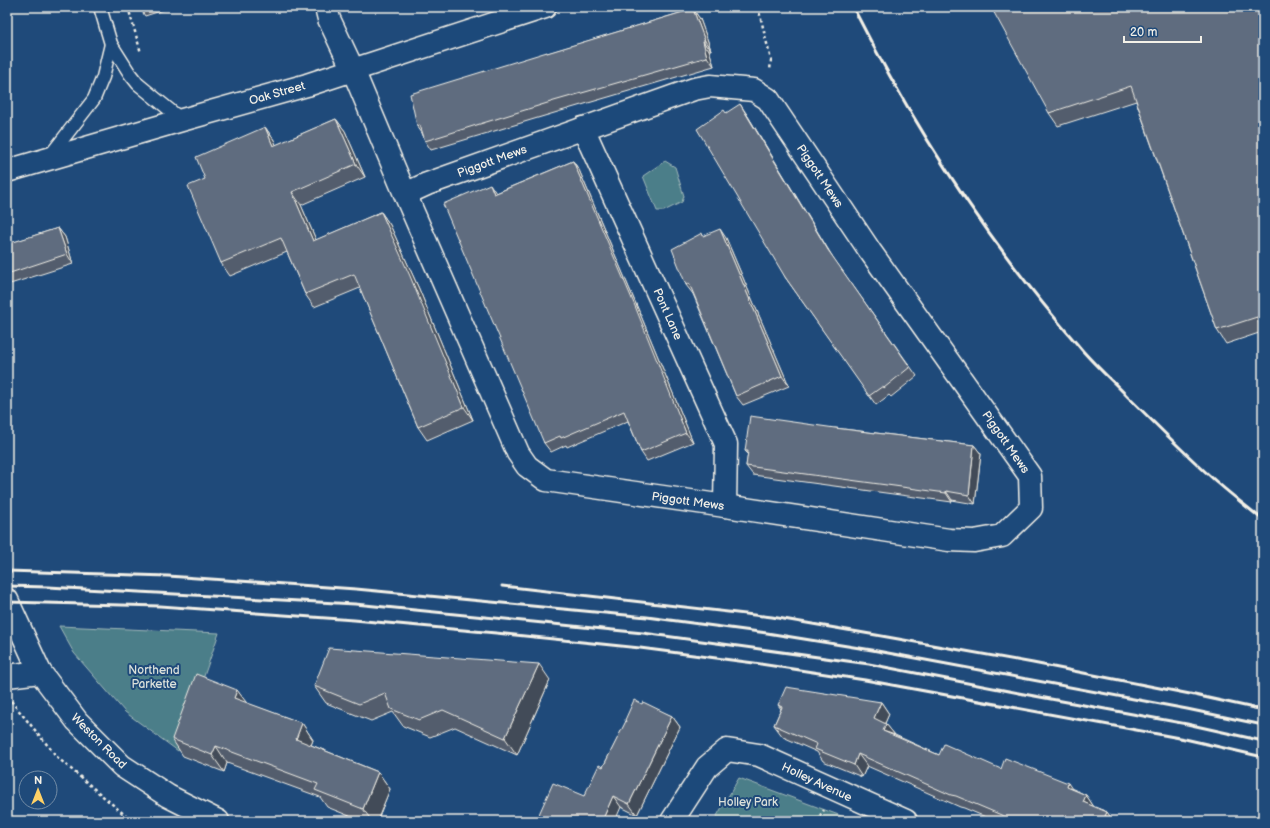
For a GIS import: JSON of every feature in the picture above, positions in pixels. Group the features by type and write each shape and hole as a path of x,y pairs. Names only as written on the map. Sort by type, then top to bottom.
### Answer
{"street":[{"name":"Piggott Mews","path":"326,7 328,19 353,70 405,194 518,452 527,466 546,480 949,540 974,541 1002,536 1031,508 1030,476 870,251 768,99 754,90 710,86 694,89 427,184 405,194"},
{"name":"Oak Street","path":"7,170 307,85 353,70 505,13 545,7"},
{"name":"Pont Lane","path":"583,128 726,444 725,506"},
{"name":"Weston Road","path":"7,600 40,672 77,721 122,766 168,796 214,820"},
{"path":"7,676 40,672"},
{"name":"Holley Avenue","path":"672,821 706,768 727,750 758,755 906,821"}],"lane":[{"path":"100,7 111,44 130,74 138,84 182,120"},
{"path":"48,158 94,99 103,77 111,44"}],"path":[{"path":"128,7 142,56"},
{"path":"758,7 771,60 768,99"},
{"path":"9,699 58,758 132,821"},
{"path":"816,821 827,807"}],"green space":[{"path":"665,161 675,167 684,196 682,202 664,211 657,211 643,176"},
{"name":"Northend Parkette","path":"59,626 219,633 178,751 125,712 74,653"},
{"name":"Holley Park","path":"739,778 844,817 841,821 714,821"}],"building":[{"path":"991,7 1263,7 1263,334 1257,317 1217,330 1131,86 1049,113"},
{"path":"693,9 705,41 703,41 707,57 554,101 425,141 420,125 417,126 410,94"},
{"path":"740,104 828,250 910,367 884,388 883,386 869,396 785,277 697,129 724,110 726,113"},
{"path":"336,119 356,164 292,192 313,241 381,212 410,276 464,407 418,427 354,274 305,294 281,238 221,263 188,186 205,179 196,157 265,127 273,146"},
{"path":"573,161 635,306 686,433 641,452 624,411 561,438 560,436 544,443 443,204 490,184 494,194"},
{"path":"58,228 67,254 7,274 7,244"},
{"path":"720,229 782,376 736,396 689,283 686,285 672,249 702,233 703,236"},
{"path":"750,416 974,445 969,495 746,466 748,451 745,451"},
{"path":"329,648 539,664 505,738 443,710 419,720 391,709 385,693 359,704 314,686"},
{"path":"196,674 237,690 234,698 302,723 296,739 378,772 363,809 315,790 318,784 216,746 212,755 172,739"},
{"path":"786,687 881,702 874,718 886,724 883,731 939,755 944,744 1001,769 1005,758 1068,783 1067,787 1086,795 1083,802 1107,812 1105,816 1117,821 1009,821 1005,819 1006,817 951,795 858,754 854,765 815,749 817,744 774,725 782,707 778,705"},
{"path":"634,700 642,704 643,702 672,716 629,804 613,796 602,821 536,821 553,783 584,796 599,765 603,767 626,721 625,720"}],"railway":[{"path":"853,7 901,96 954,182 983,224 1044,305 1089,358 1128,397 1222,487 1263,520"},
{"path":"7,571 168,576 356,589 647,617 767,633 872,650 1187,709 1263,725"},
{"path":"7,586 355,604 643,633 869,664 1187,724 1263,741"},
{"path":"502,586 772,617 1033,663 1263,710"},
{"path":"7,602 160,606 354,620 640,648 754,663 865,680 1185,739 1263,757"}]}
